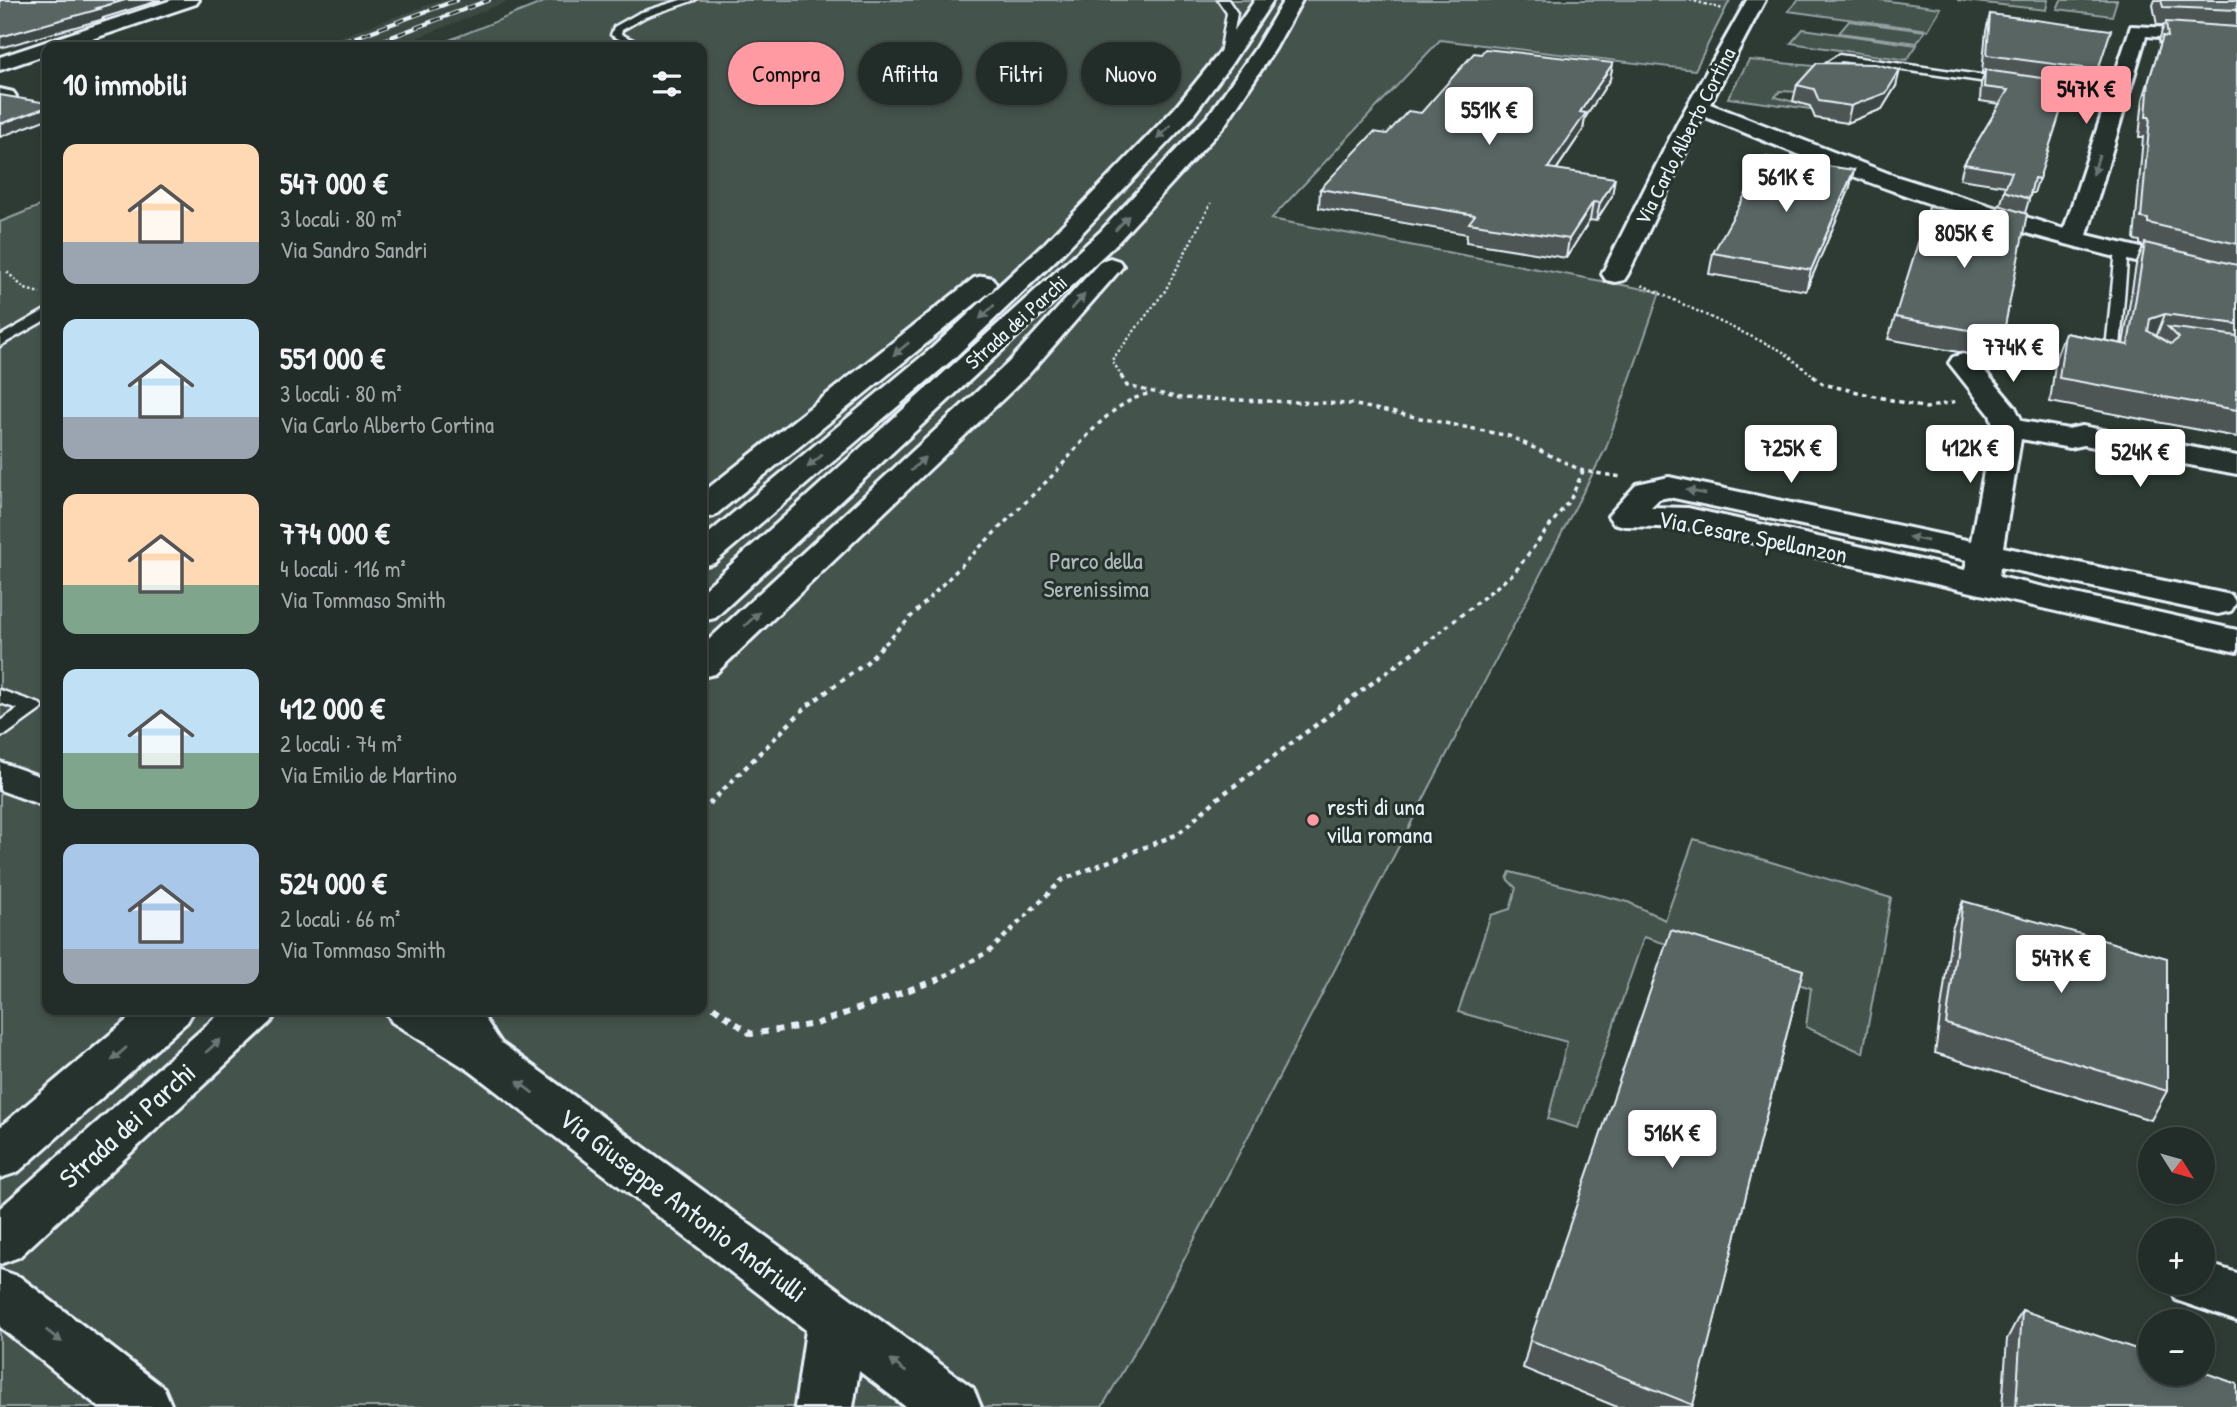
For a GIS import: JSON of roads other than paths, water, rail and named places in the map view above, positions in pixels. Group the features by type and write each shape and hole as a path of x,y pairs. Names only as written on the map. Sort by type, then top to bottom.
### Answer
{"main road":[{"path":"66,42 190,0"},
{"name":"Strada dei Parchi","path":"707,552 942,354 1053,249 1183,113 1224,60 1264,0"},
{"name":"Strada dei Parchi","path":"707,606 785,537 1109,237 1216,121 1265,49 1293,0"},
{"name":"Via Carlo Alberto Cortina","path":"1615,274 1756,0"},
{"path":"2074,237 2138,30 2237,37"},
{"path":"0,64 42,50"},
{"path":"1699,107 1888,182 2074,237 2237,279"},
{"path":"707,661 1018,369 1132,241 1186,175 1216,121"},
{"path":"707,505 1128,170"},
{"path":"1963,363 2006,416 2008,427 1983,569"},
{"path":"2008,427 2070,439 2082,435 2237,465"},
{"path":"2070,439 2083,451 2237,481"},
{"name":"Via Cesare Spellanzon","path":"2218,603 1983,569 1688,518 1625,516 1642,496 1657,488 1677,488 1983,569 2237,641"},
{"path":"0,775 42,792"},
{"path":"0,1157 164,1015"},
{"name":"Strada dei Parchi","path":"0,1241 249,1015"},
{"name":"Via Giuseppe Antonio Andriulli","path":"417,1015 487,1058 952,1407"},
{"path":"457,1015 487,1058"},
{"path":"2215,1289 2237,1297"},
{"path":"0,1294 143,1407"},
{"path":"824,1407 833,1354 835,1318"}],"lane":[{"path":"631,42 616,35 617,29 642,15 690,0"},
{"path":"1223,0 1232,13 1224,60"},
{"path":"1827,67 1839,58 2117,97"},
{"path":"2112,359 2122,250"},
{"path":"0,342 42,316"},
{"path":"0,696 33,708 0,730"}],"railway":[{"path":"343,42 457,0"},
{"path":"378,42 489,0"}],"place":[{"name":"resti di una villa romana","path":"1313,820"}],"park label":[{"name":"Parco della Serenissima","path":"1096,574"}]}
